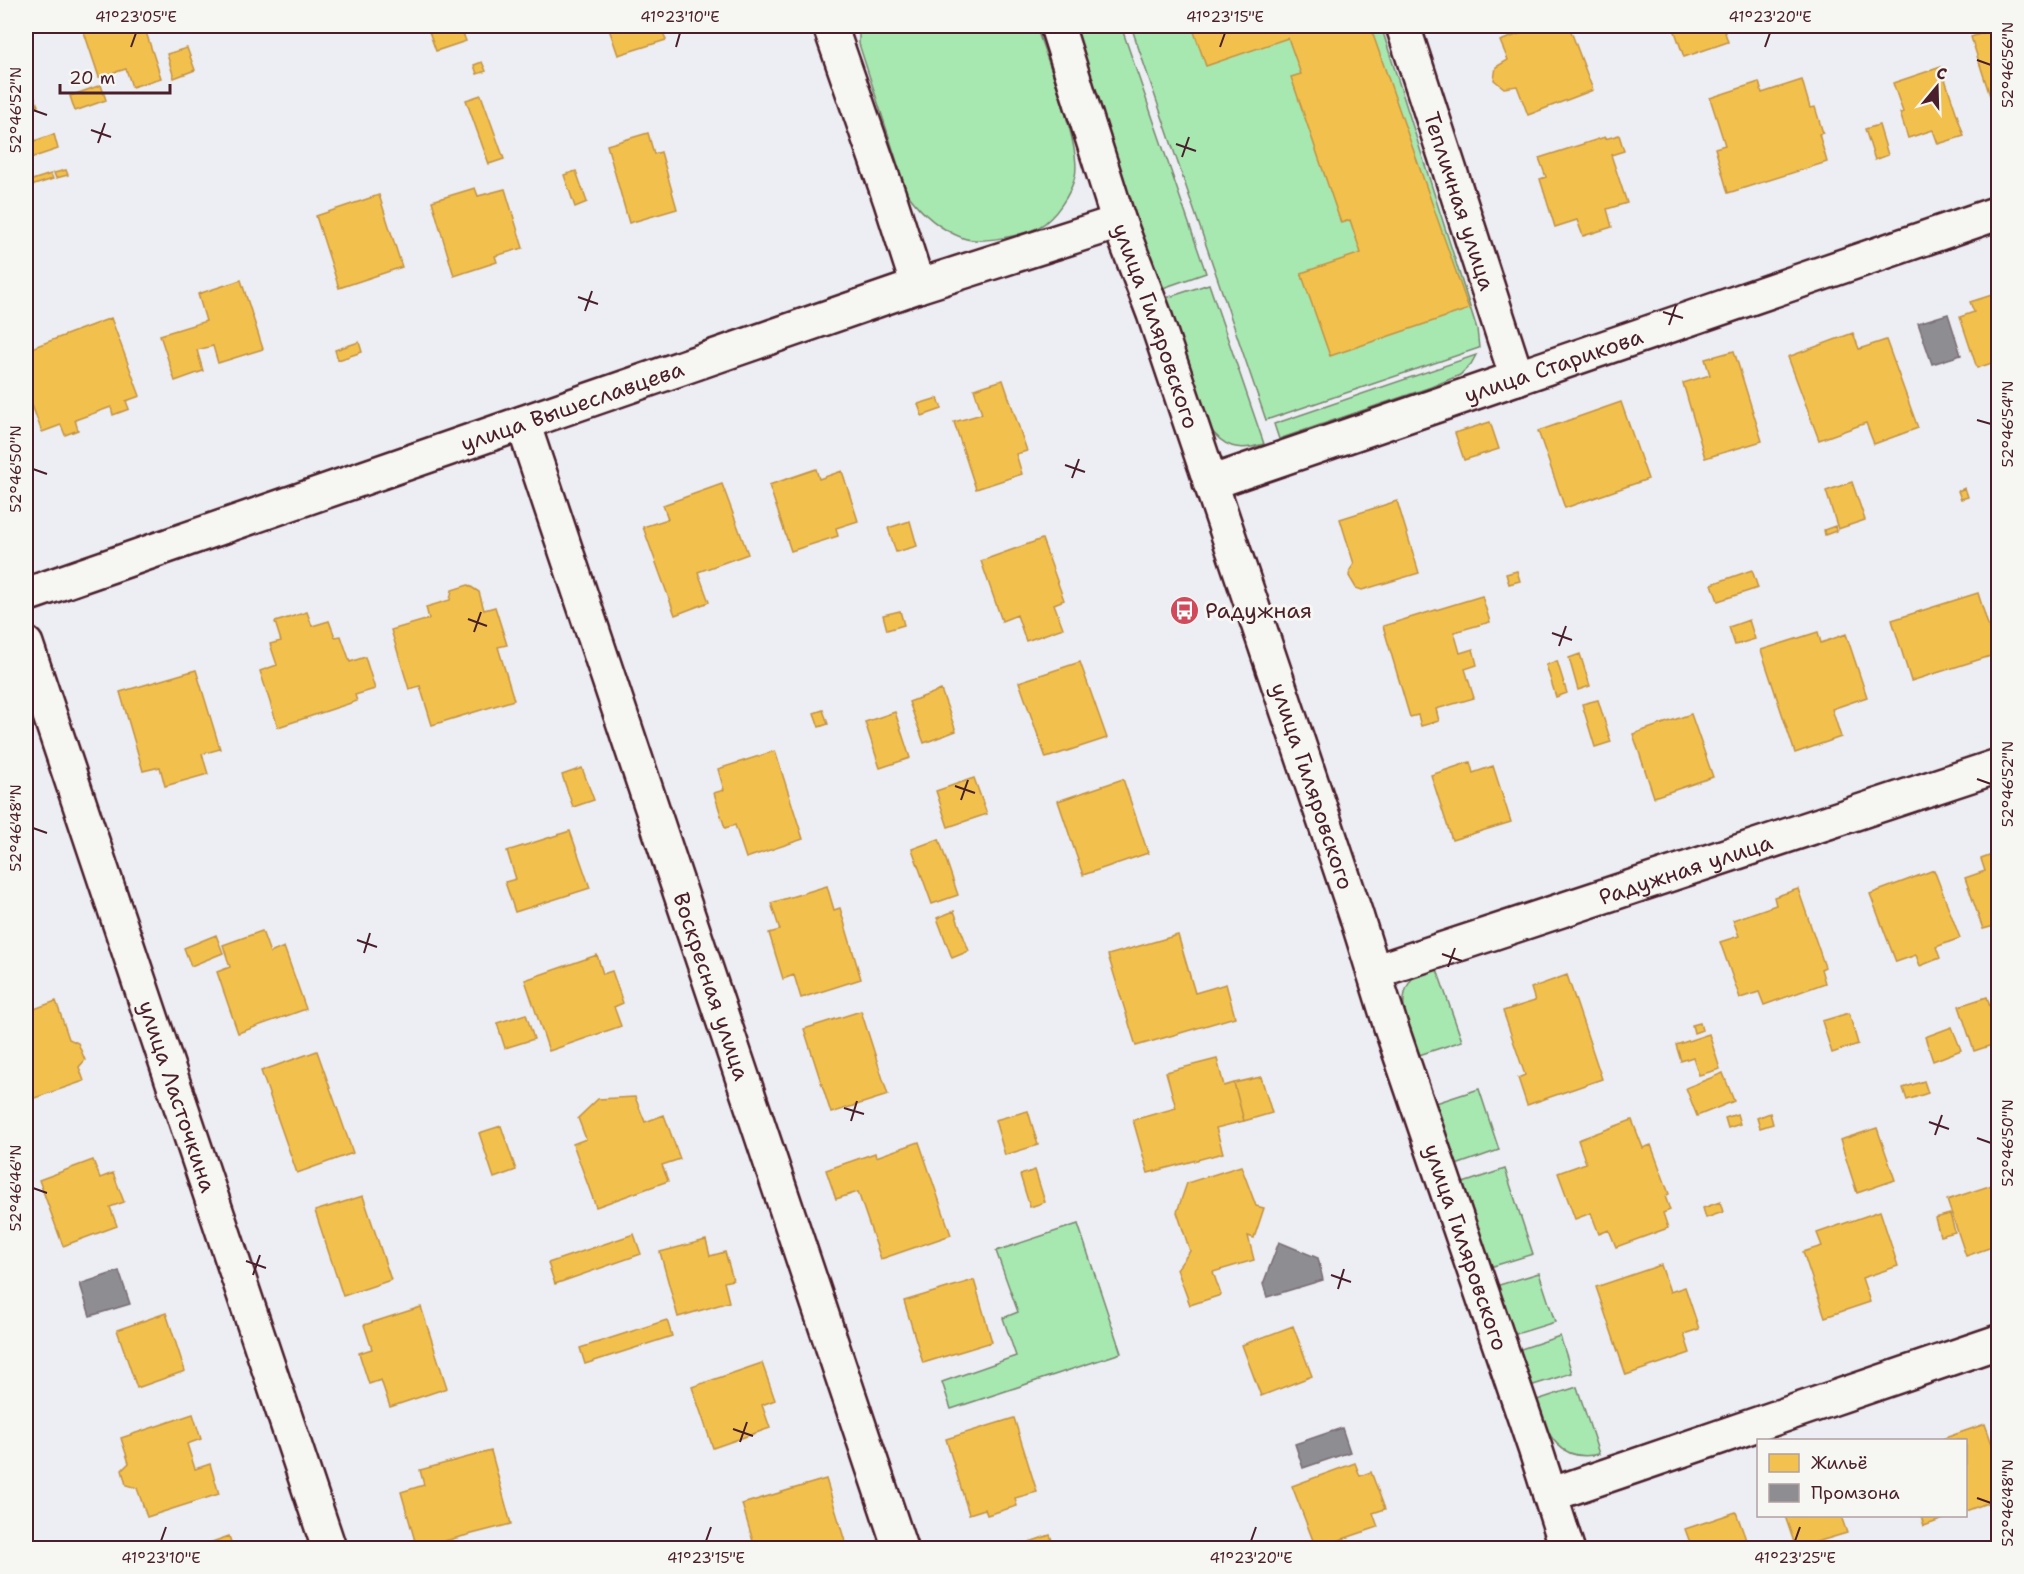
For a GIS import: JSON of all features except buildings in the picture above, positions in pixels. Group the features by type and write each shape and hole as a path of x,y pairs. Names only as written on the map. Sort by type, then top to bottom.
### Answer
{"street":[{"path":"830,26 918,286"},
{"name":"улица Гиляровского","path":"1058,26 1119,222 1154,314 1567,1548"},
{"name":"Тепличная улица","path":"1403,26 1517,378"},
{"name":"улица Старикова","path":"1210,483 1998,213"},
{"name":"улица Вышеславцева","path":"26,595 918,286 1119,222"},
{"name":"Воскресная улица","path":"522,423 900,1548"},
{"name":"улица Ласточкина","path":"26,644 329,1548"},
{"name":"Радужная улица","path":"1374,972 1998,766"},
{"path":"1550,1495 1998,1342"}],"green space":[{"path":"859,26 1036,26 1055,79 1076,162 1075,176 1070,190 1062,205 1051,218 1039,227 1022,233 1001,238 970,240 938,225 918,207 907,193 859,44"},
{"path":"1070,26 1121,26 1206,273 1160,289"},
{"path":"1131,26 1381,26 1477,329 1479,348 1266,420"},
{"path":"1209,284 1264,444 1247,448 1232,446 1220,439 1208,426 1163,299"},
{"path":"1476,355 1460,375 1279,439 1274,424"},
{"path":"1435,964 1462,1041 1419,1055 1407,1023 1405,991 1418,973"},
{"path":"1479,1089 1499,1150 1456,1165 1436,1103"},
{"path":"1505,1169 1533,1254 1490,1267 1463,1183"},
{"path":"1078,1224 1121,1353 951,1409 942,1382 1016,1356 1003,1318 1018,1312 996,1251"},
{"path":"1539,1273 1555,1322 1513,1335 1496,1286"},
{"path":"1560,1336 1572,1373 1530,1386 1518,1350"},
{"path":"1577,1387 1599,1454 1585,1456 1564,1450 1549,1434 1534,1401"}],"place":[{"name":"Радужная","path":"1184,610"}]}
